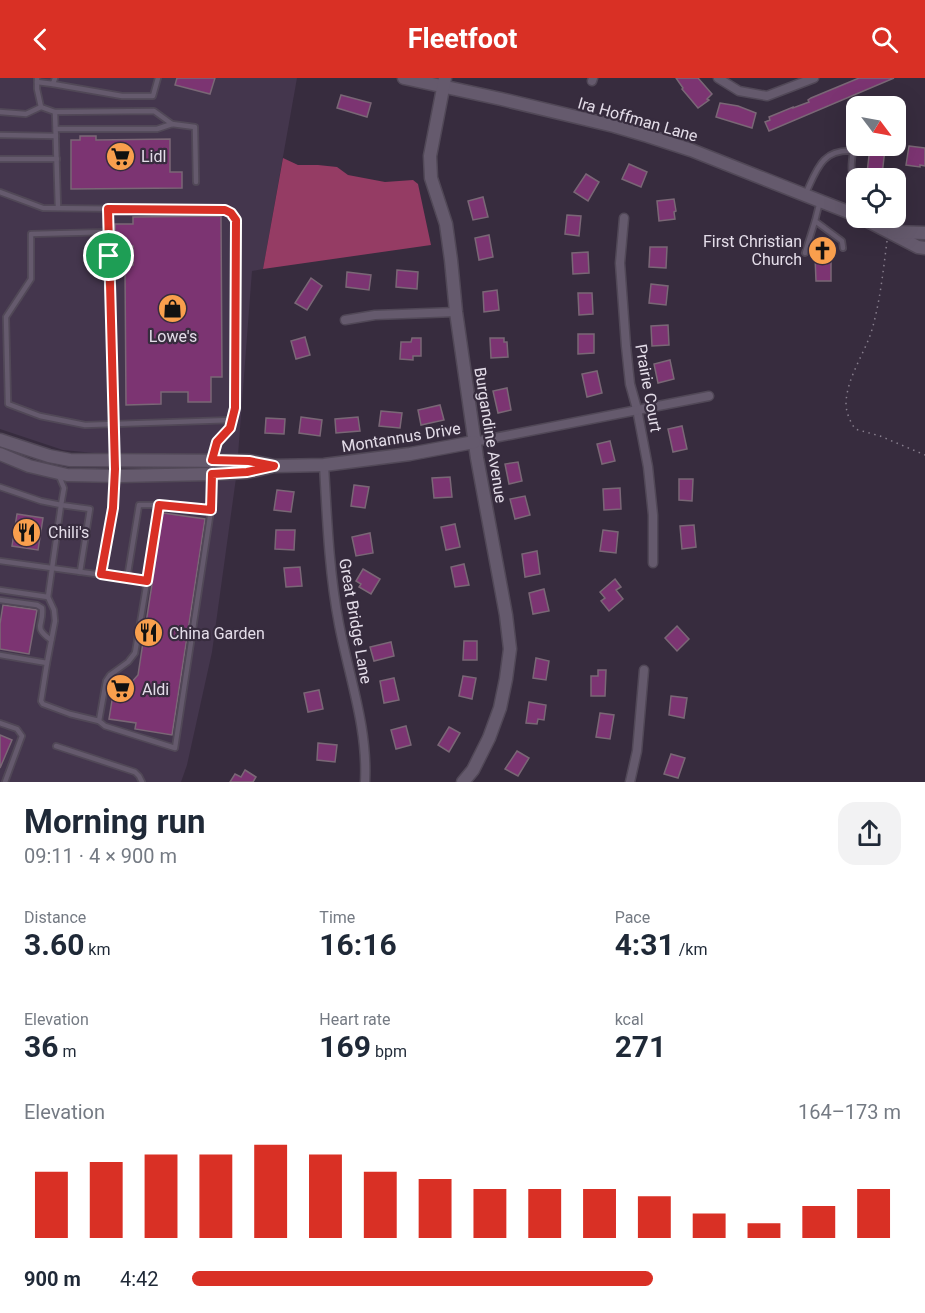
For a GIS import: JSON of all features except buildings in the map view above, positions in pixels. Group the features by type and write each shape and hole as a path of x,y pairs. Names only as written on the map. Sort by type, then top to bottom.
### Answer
{"street":[{"name":"Ira Hoffman Lane","path":"404,78 444,82 614,126 691,150 846,211"},
{"path":"718,78 739,91 767,96 801,81 814,78"},
{"name":"Burgandine Avenue","path":"444,82 430,156 431,178 446,224 474,442 506,615 510,649 500,708 489,738 473,770 463,782"},
{"name":"Prairie Court","path":"624,218 620,263 630,384 648,467 653,514 653,563"},
{"path":"883,228 918,247 925,248"},
{"path":"889,231 925,233"},
{"path":"345,320 375,315 456,312"},
{"name":"Montannus Drive","path":"0,453 29,466 75,475 247,472 274,466 324,465 410,454 709,396"},
{"name":"Montannus Drive","path":"0,440 56,458 249,461 274,466"},
{"name":"Great Bridge Lane","path":"324,465 327,541 339,622 363,729 365,782"},
{"path":"630,782 637,751 644,670"}],"lane":[{"path":"41,107 37,80 54,81 122,96 153,96 158,78"},
{"path":"0,112 26,114 41,107 56,112 154,111 172,124"},
{"path":"56,112 58,208"},
{"path":"56,129 157,129 172,124 195,127 196,182"},
{"path":"0,135 56,135"},
{"path":"805,196 820,165 828,155 836,151 853,151 851,168"},
{"path":"0,159 57,159"},
{"path":"0,192 43,208 225,210 231,213 236,220 235,408 230,428 217,442 212,460 211,510 174,748 105,726 99,721 43,705 41,701 55,621 54,610 48,597 62,505 63,485 58,473"},
{"path":"805,253 820,201"},
{"path":"101,574 113,508 115,476 108,209"},
{"path":"815,221 842,241 843,248"},
{"path":"108,232 31,234 31,279 6,318 8,404 40,416 85,425 232,420"},
{"path":"0,488 41,501 90,508 80,572"},
{"path":"127,579 139,505 211,510"},
{"path":"99,721 106,681 135,653 159,505"},
{"path":"0,561 147,581"},
{"path":"0,590 48,597"},
{"path":"0,600 37,605 42,608 39,628 51,640"},
{"path":"0,654 47,663"},
{"path":"0,723 17,729 22,736 5,782"},
{"path":"56,746 135,772 142,782"}],"path":[{"path":"889,231 876,317 852,376 846,410 855,429 880,436 925,455"}],"shaded area":[{"path":"0,78 297,78 263,269 252,271 238,455 94,453 63,450 0,429"},
{"path":"283,158 298,165 337,167 348,175 385,182 413,180 418,184 431,245 263,269"},
{"path":"0,458 32,472 73,480 236,478 212,652 187,765 181,782 0,782"}],"place":[{"name":"Lidl","path":"120,156"},
{"name":"First Christian Church","path":"823,250"},
{"name":"Lowe's","path":"173,308"},
{"name":"Chili's","path":"27,532"},
{"name":"China Garden","path":"148,633"},
{"name":"Aldi","path":"121,689"}],"route":[{"path":"108,209 225,210 231,213 236,220 235,408 230,428 217,442 212,460 249,461 274,466 247,472 212,474 211,510 159,505 147,581 101,574 113,508 115,476 109,256 108,209"}]}
